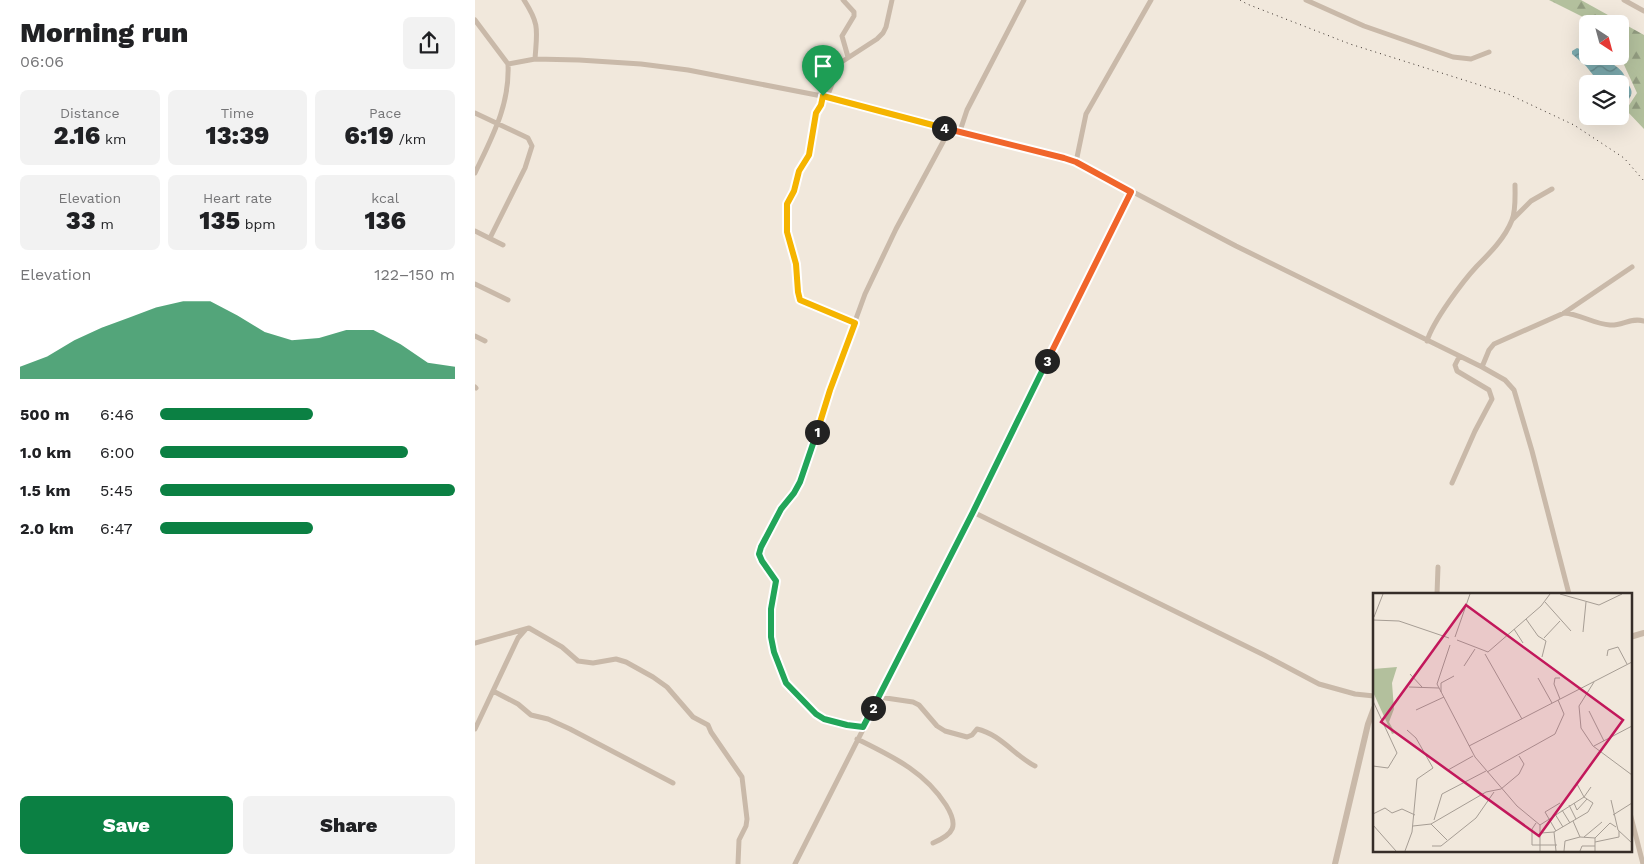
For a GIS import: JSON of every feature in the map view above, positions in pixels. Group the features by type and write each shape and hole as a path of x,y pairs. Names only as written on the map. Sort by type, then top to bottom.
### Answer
{"street":[{"path":"524,0 536,20 535,59"},
{"path":"843,0 854,12 842,36 848,57"},
{"path":"855,323 800,300 796,264 787,232 787,204 794,191 799,171 809,155 816,113 837,68 844,59 877,39 883,32 886,27 892,0"},
{"path":"960,131 967,110 1024,0"},
{"path":"1076,162 1086,114 1151,0"},
{"path":"1306,0 1364,26 1453,57 1471,59 1489,52"},
{"path":"1624,0 1644,11"},
{"path":"475,173 504,108 508,92 509,64 476,22"},
{"path":"509,64 535,59 641,64 688,70 825,97 1076,162 1236,246 1505,380 1514,390 1569,593"},
{"path":"475,113 498,122 528,138 532,146 525,168 490,238"},
{"path":"863,727 824,719 816,714 786,683 774,652 771,637 771,609 776,581 759,554 781,509 800,482 830,390 865,294 896,229 950,129"},
{"path":"1512,220 1515,185"},
{"path":"1427,340 1440,316 1476,267 1494,248 1512,220 1531,200 1552,189"},
{"path":"795,864 973,512 1131,192"},
{"path":"475,231 503,245"},
{"path":"1482,367 1489,350 1494,344 1564,313 1632,267"},
{"path":"475,284 508,300"},
{"path":"1564,313 1609,325 1634,320 1644,321"},
{"path":"475,336 485,341"},
{"path":"1452,483 1475,431 1493,399 1489,390 1457,371 1455,365 1459,356"},
{"path":"973,512 1319,684 1355,694 1373,696"},
{"path":"1437,593 1439,567"},
{"path":"475,643 529,628 562,646 578,661 593,663 616,659 626,662 667,687 687,712 708,725 742,776 747,819 746,826 739,840 739,864"},
{"path":"475,729 518,638 525,629"},
{"path":"1631,637 1644,633"},
{"path":"493,691 518,704 531,714 570,729 673,783"},
{"path":"879,697 913,702 919,705 924,708 937,726 945,731 967,737 972,735 977,729 990,734 1035,766"},
{"path":"1335,864 1368,724 1373,711"},
{"path":"857,739 904,763 918,773 940,796 953,819 954,826 950,833 933,843"},
{"path":"1631,817 1643,864"}],"green space":[{"path":"1549,0 1581,0 1608,15 1579,15"},
{"path":"1629,27 1644,35 1644,129 1629,113 1629,105 1637,93 1624,65 1629,65"}],"water":[{"path":"1579,49 1579,60 1572,54 1572,51"},
{"path":"1585,65 1613,65 1624,75 1593,75"},
{"path":"1629,86 1631,90 1629,99"}],"railway":[{"path":"1240,0 1350,44 1508,94 1574,125 1624,158 1644,181"}],"route":[{"path":"823,96 1064,158 1076,162 1131,192 939,580 863,727 824,719 816,714 786,683 774,652 769,622 776,581 766,568 759,554 781,509 800,482 830,390 855,323 800,300 796,264 787,232 787,204 794,191 799,171 809,155 810,138 816,113 821,105 823,96"}]}
